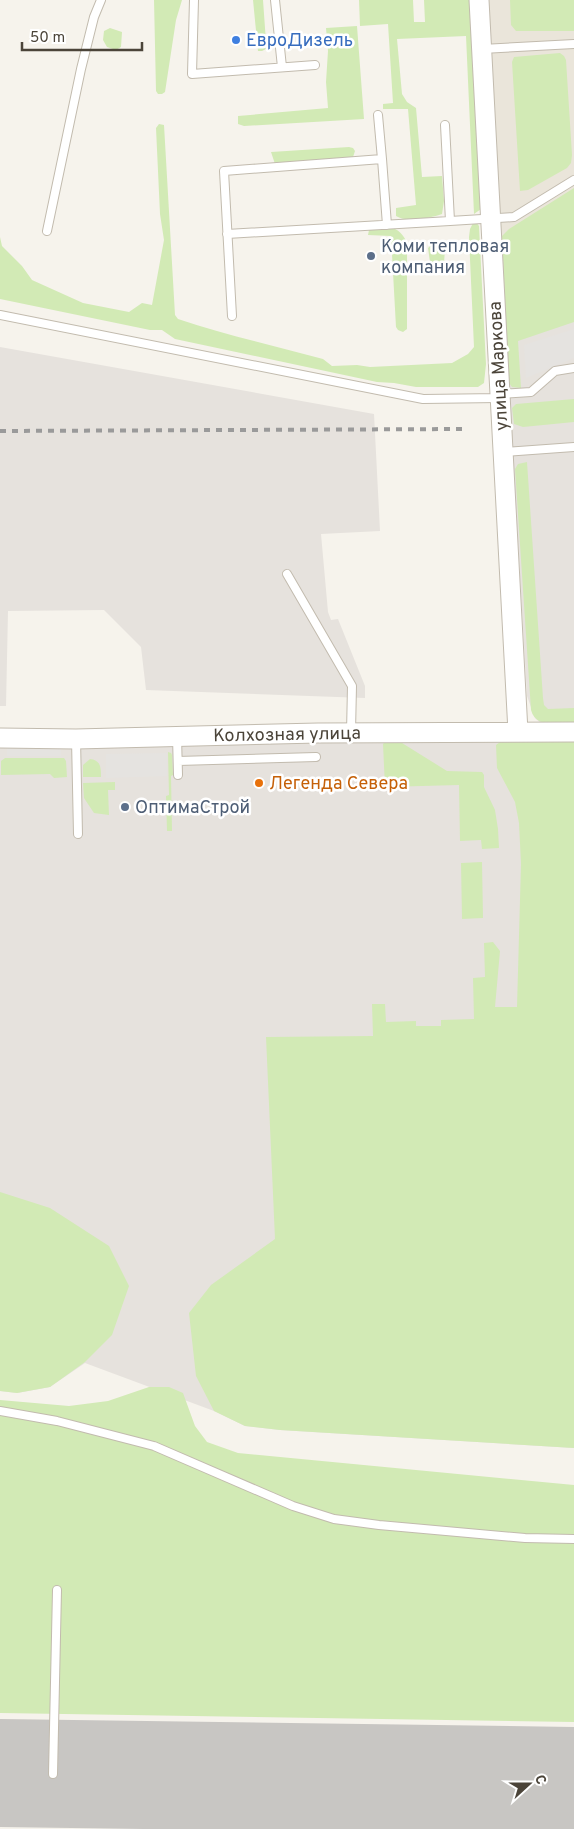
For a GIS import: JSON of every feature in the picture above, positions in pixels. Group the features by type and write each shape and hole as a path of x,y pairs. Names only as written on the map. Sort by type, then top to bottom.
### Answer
{"street":[{"name":"улица Маркова","path":"479,0 518,732"},
{"name":"Колхозная улица","path":"0,738 76,739 351,733 574,732"}],"lane":[{"path":"47,231 80,69 94,17 101,0"},
{"path":"194,0 192,74 315,65"},
{"path":"275,0 282,67"},
{"path":"482,49 574,45"},
{"path":"378,115 386,225"},
{"path":"445,125 450,221"},
{"path":"232,316 224,171 382,159"},
{"path":"227,234 514,217 574,180"},
{"path":"0,315 423,399 499,396 530,392 555,370 574,368"},
{"path":"502,452 574,447"},
{"path":"287,574 352,686 351,733"},
{"path":"177,736 178,775"},
{"path":"76,739 78,834"},
{"path":"178,761 316,758"},
{"path":"0,1411 57,1421 154,1446 293,1506 334,1519 388,1526 526,1538 574,1539"},
{"path":"53,1774 57,1590"}],"shaded area":[{"path":"487,0 574,0 574,302 505,333"},
{"path":"574,314 574,729 544,726 535,718 527,696 506,336"},
{"path":"574,329 574,358 526,378 524,345"},
{"path":"0,347 374,414 380,531 321,534 328,612 331,620 338,619 365,686 365,698 146,690 141,647 104,610 8,611 6,706 0,706"},
{"path":"354,740 574,740 574,1448 280,1430 245,1426 214,1411 85,1363 50,1387 17,1393 0,1391 0,747"},
{"path":"61,747 61,756 7,756 7,748"},
{"path":"167,753 167,776 106,778 106,754"}],"green space":[{"path":"154,0 182,0 176,20 165,92 162,94 158,94 156,91"},
{"path":"253,0 263,0 266,49 262,51 258,51"},
{"path":"359,0 413,0 414,22 425,22 424,0 472,0 481,209 474,214 466,36 397,39 402,94 407,102 416,108 422,177 442,176 444,201 442,214 419,219 400,218 396,216 396,208 416,205 408,109 383,109 383,104 393,103 388,24 360,26"},
{"path":"510,0 574,0 574,31 516,31 511,25"},
{"path":"357,26 364,119 244,126 238,124 238,116 328,108 326,28"},
{"path":"110,28 122,32 121,47 116,50 107,47 103,40 104,31"},
{"path":"560,53 566,60 571,163 567,168 528,190 520,191 512,62 514,57"},
{"path":"159,124 164,125 175,315 178,319 323,359 332,366 357,365 370,367 452,363 468,354 474,347 469,237 470,229 473,223 476,222 479,226 486,364 484,383 478,387 416,387 377,382 175,339 162,330 150,330 0,299 0,237 2,246 22,266 32,280 83,303 129,312 142,303 152,305 164,240 160,214 156,128"},
{"path":"349,147 355,151 353,157 275,164 271,152"},
{"path":"574,188 574,322 518,341 521,388 512,387 509,383 502,236 509,229"},
{"path":"390,227 396,229 407,243 407,329 403,332 396,327 391,236 368,235 369,230 372,228"},
{"path":"441,241 445,249 444,263 438,268 430,262 428,248 435,242"},
{"path":"574,399 574,422 523,427 514,424 512,408 516,404"},
{"path":"527,462 544,705 548,709 574,708 574,723 548,724 538,720 531,710 515,469 518,464"},
{"path":"386,741 402,743 447,771 482,772 484,775 484,787 495,810 499,848 482,849 481,840 460,841 459,785 385,787 383,744"},
{"path":"500,742 574,742 574,1448 280,1430 245,1426 214,1411 196,1376 189,1313 211,1285 275,1239 266,1037 373,1036 372,1004 385,1004 386,1022 416,1021 416,1026 441,1026 441,1020 474,1019 473,978 485,977 484,943 493,942 500,951 495,1007 517,1007 521,864 519,823 515,802 497,768 496,745"},
{"path":"168,752 172,755 172,831 167,831 166,796 169,795"},
{"path":"5,758 64,758 66,761 67,777 54,778 50,774 1,775 1,761"},
{"path":"90,759 98,763 101,777 83,777 83,765"},
{"path":"115,782 115,790 108,790 109,815 94,813 84,798 83,783"},
{"path":"482,862 483,918 462,919 461,863"},
{"path":"0,1192 50,1208 109,1246 129,1286 112,1335 85,1362 50,1387 17,1393 0,1391"},
{"path":"149,1387 169,1387 183,1393 195,1426 207,1442 238,1453 574,1485 574,1722 0,1713 0,1400 69,1406 108,1401"}],"runway":[{"path":"0,1773 574,1781"}],"railway":[{"path":"0,431 463,429"}],"place":[{"name":"ЕвроДизель","path":"236,40"},
{"name":"Коми тепловая компания","path":"371,256"},
{"name":"Легенда Севера","path":"259,783"},
{"name":"ОптимаСтрой","path":"125,807"}]}
